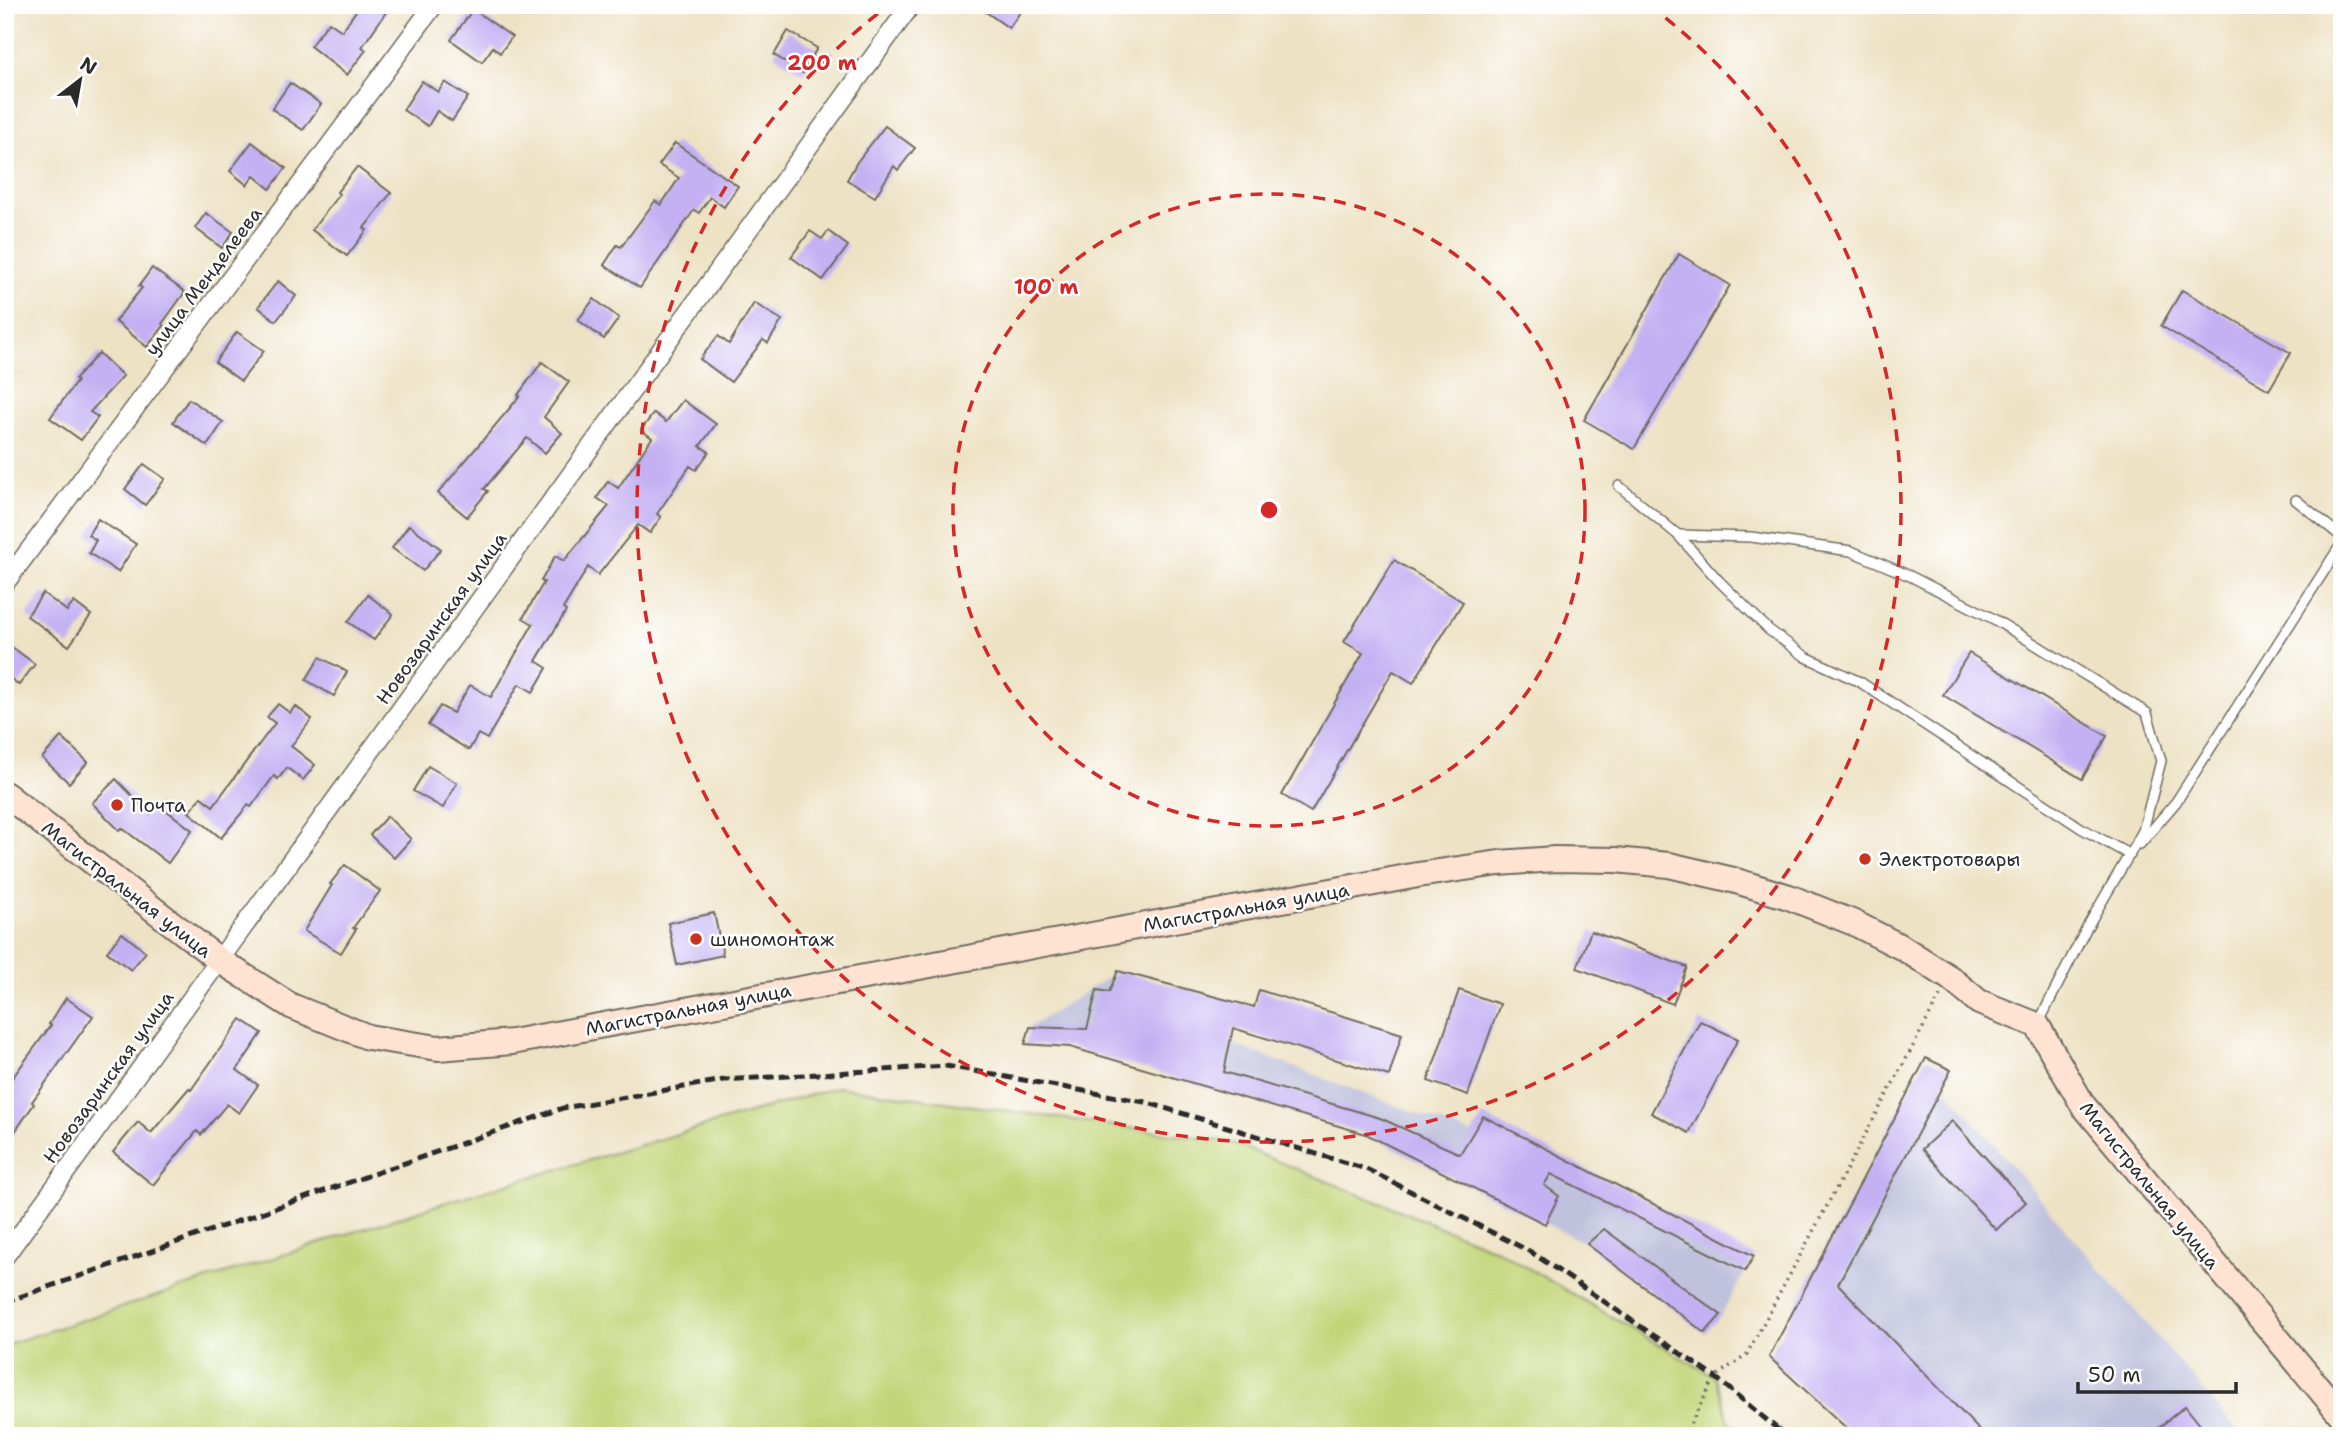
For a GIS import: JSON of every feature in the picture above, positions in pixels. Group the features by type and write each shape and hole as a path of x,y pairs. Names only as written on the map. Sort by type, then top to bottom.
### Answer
{"main road":[{"name":"Магистральная улица","path":"5,794 219,960 291,1006 368,1037 438,1048 512,1042 1418,875 1499,863 1555,859 1615,860 1670,865 1733,880 1789,897 1854,923 1903,948 1950,978 1979,1002 2037,1025 2083,1105 2342,1416"}],"street":[{"name":"улица Менделеева","path":"5,583 434,5"},
{"name":"Новозаринская улица","path":"5,1256 908,9"}],"lane":[{"path":"1619,486 1678,535 1719,581 1769,630 1806,657 1860,682 2081,828 2130,855"},
{"path":"2296,500 2342,537"},
{"path":"1678,535 1751,537 1851,551 1910,576 1992,618 2147,713 2161,761 2143,831 2086,929 2037,1025"},
{"path":"2130,855 2176,802 2342,543"}],"path":[{"path":"1684,1436 1715,1377 1748,1354 1950,978"}],"shaded area":[{"path":"1118,971 1239,1003 1230,1043 1472,1134 1483,1116 1754,1256 1721,1315 1705,1333 1587,1244 1366,1134 1071,1047 1025,1044 1030,1027"},
{"path":"1926,1058 1951,1070 1943,1085 2242,1436 1855,1436 1769,1357"}],"green space":[{"path":"838,1087 1230,1142 1497,1250 1715,1377 1729,1421 1746,1436 5,1436 5,1345 443,1203"}],"building":[{"path":"360,5 391,5 362,47 366,50 347,75 310,46 329,22 342,31"},
{"path":"976,5 1025,5 1009,28"},
{"path":"473,9 512,37 500,53 493,47 482,62 451,40"},
{"path":"788,31 817,48 803,73 774,55"},
{"path":"422,81 438,92 445,82 468,97 452,121 437,111 428,126 403,110"},
{"path":"290,83 321,104 303,130 272,109"},
{"path":"885,126 915,148 898,170 894,166 875,197 847,180 857,162"},
{"path":"252,142 286,168 270,189 254,176 247,185 230,171"},
{"path":"675,143 738,186 724,207 710,197 699,213 694,210 640,288 604,265 617,245 621,247 655,201 661,205 679,178 659,165"},
{"path":"357,167 391,193 347,256 312,230"},
{"path":"206,213 233,232 222,248 195,228"},
{"path":"810,231 822,239 828,231 848,246 823,280 791,257"},
{"path":"1679,254 1730,285 1634,449 1584,420"},
{"path":"152,268 185,292 147,347 115,321 142,288 139,286"},
{"path":"278,281 296,296 276,321 258,307"},
{"path":"2182,290 2291,353 2269,390 2161,326"},
{"path":"594,299 619,318 604,339 578,320"},
{"path":"754,303 782,320 768,343 763,340 731,382 700,359 718,336 729,344"},
{"path":"237,332 264,351 241,381 215,362"},
{"path":"99,353 123,376 90,412 98,417 81,440 50,418 77,381 75,379"},
{"path":"542,362 569,382 544,417 562,433 545,453 527,438 484,489 488,491 467,517 438,493 520,396 518,395"},
{"path":"189,399 223,422 207,446 173,422"},
{"path":"683,400 716,424 700,446 709,452 696,470 690,466 657,514 661,517 650,533 638,525 598,575 588,567 536,661 547,668 533,692 519,684 487,739 478,734 469,750 428,725 440,706 453,713 470,685 491,697 533,624 523,618 544,582 541,581 555,556 564,561 609,506 597,498 608,481 618,488 652,438 641,430 654,413 666,422"},
{"path":"144,464 165,479 145,505 125,489"},
{"path":"98,519 136,544 118,572 89,553 96,540 88,535"},
{"path":"409,525 441,549 423,571 392,548"},
{"path":"1394,560 1463,602 1413,683 1393,671 1311,812 1282,795 1363,653 1344,642"},
{"path":"43,593 67,611 74,602 91,615 69,646 27,616"},
{"path":"368,595 393,614 374,640 348,622"},
{"path":"5,642 35,664 19,685 5,674"},
{"path":"1969,653 2107,736 2082,779 1943,695"},
{"path":"320,657 347,672 334,696 306,680"},
{"path":"278,704 290,713 295,706 312,719 291,746 315,765 303,780 287,768 278,779 274,776 251,807 248,805 221,838 189,812 201,797 213,806 275,723 267,717"},
{"path":"61,737 88,762 69,783 42,758"},
{"path":"428,766 457,783 443,808 413,791"},
{"path":"116,779 150,814 158,804 192,830 168,863 122,828 119,830 92,803"},
{"path":"387,816 411,839 394,858 370,835"},
{"path":"345,865 380,891 353,928 356,929 341,953 304,931 332,885 330,884"},
{"name":"шиномонтаж","path":"714,913 723,955 677,965 668,923"},
{"path":"1591,931 1687,967 1673,1004 1577,968"},
{"path":"122,933 146,952 131,970 107,952"},
{"path":"1118,971 1254,1007 1259,990 1402,1034 1389,1076 1233,1028 1224,1072 1380,1118 1460,1154 1483,1116 1754,1256 1745,1271 1551,1174 1544,1185 1559,1196 1545,1224 1366,1134 1070,1047 1025,1044 1030,1027 1087,1029 1097,990 1109,992"},
{"path":"1459,990 1500,1004 1468,1095 1428,1081"},
{"path":"66,998 93,1016 32,1102 34,1104 5,1146 5,1088 51,1025 49,1024"},
{"path":"241,1019 262,1033 237,1070 258,1085 239,1113 227,1104 201,1135 197,1131 153,1185 113,1152 138,1122 151,1133 189,1088 191,1090"},
{"path":"1700,1021 1738,1039 1689,1133 1651,1113"},
{"path":"1926,1058 1951,1070 1838,1284 1985,1436 1855,1436 1769,1357"},
{"path":"1952,1121 2026,1202 1996,1230 1922,1149"},
{"path":"1604,1229 1721,1315 1705,1333 1587,1244"},
{"path":"2185,1406 2201,1426 2189,1436 2149,1436"}],"railway":[{"path":"5,1302 563,1108 724,1080 946,1066 1145,1102 1366,1169 1531,1252 1715,1377 1786,1436"}],"place":[{"name":"Почта","path":"117,805"},
{"name":"Электротовары","path":"1865,859"},
{"name":"шиномонтаж","path":"696,939"}]}
